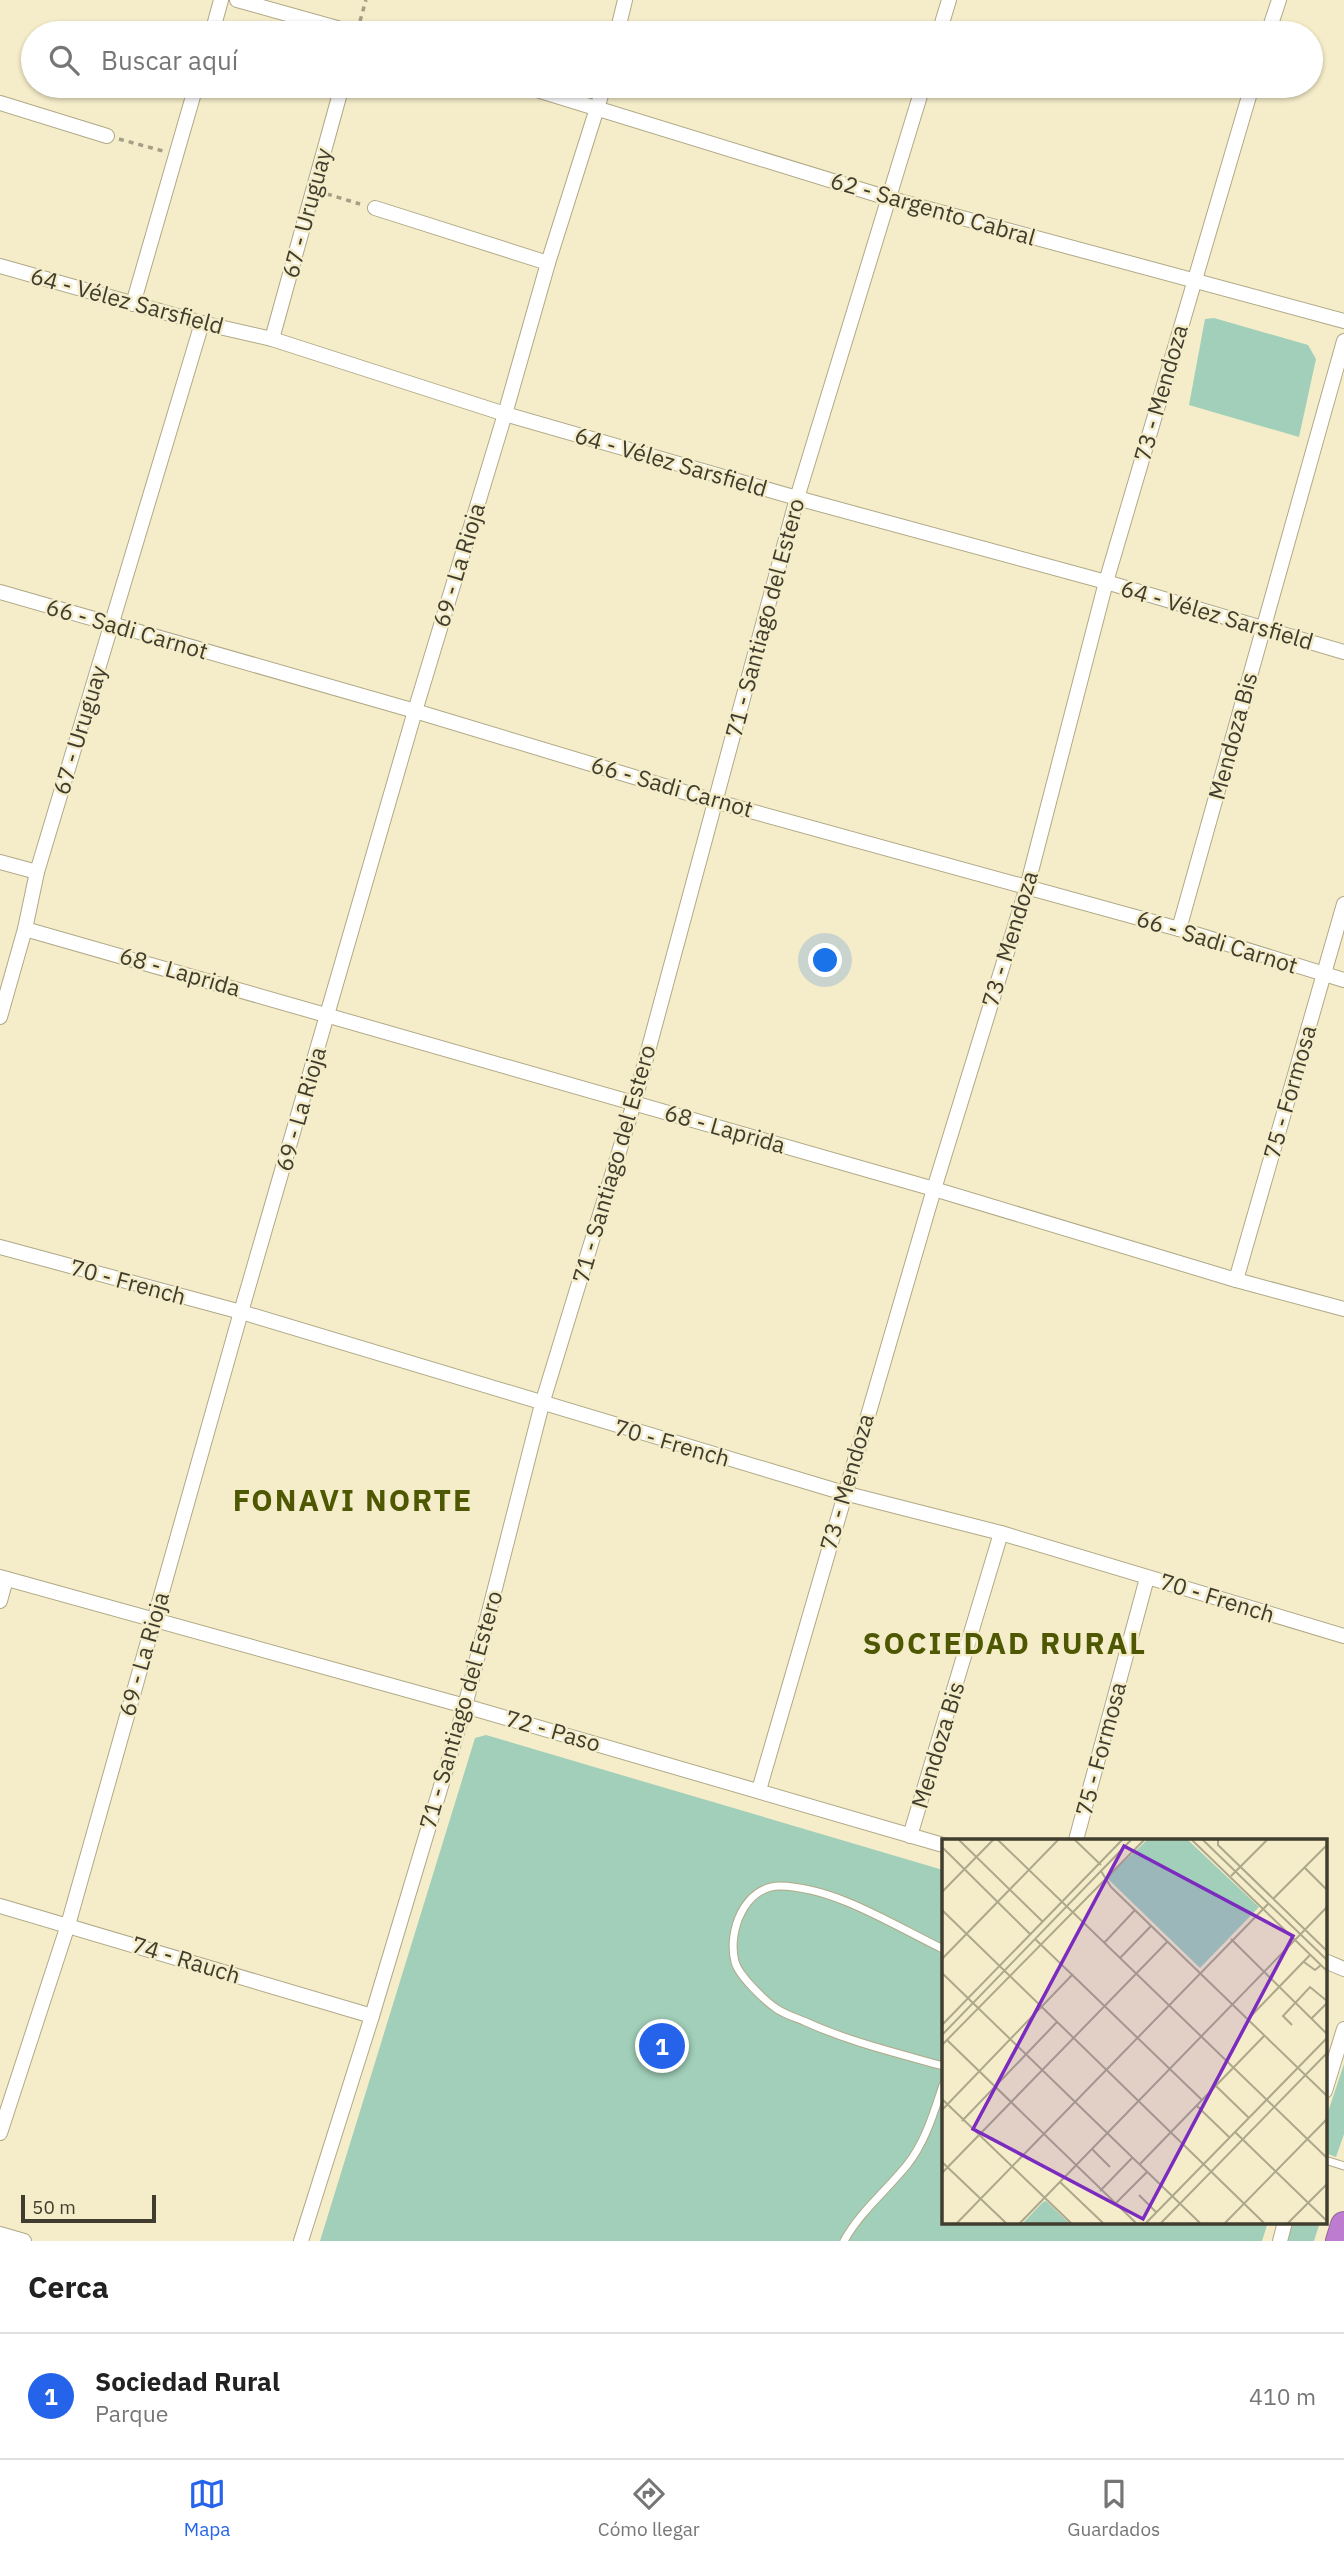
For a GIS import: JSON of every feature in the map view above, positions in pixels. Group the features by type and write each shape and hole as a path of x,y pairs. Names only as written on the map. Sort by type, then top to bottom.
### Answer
{"highway":[{"path":"1339,2241 1344,2225"}],"street":[{"path":"215,21 221,0"},
{"path":"237,0 328,21"},
{"path":"620,21 625,0"},
{"path":"943,21 949,0"},
{"path":"1272,21 1279,0"},
{"path":"133,304 193,98"},
{"name":"67 - Uruguay","path":"272,340 339,98"},
{"name":"62 - Sargento Cabral","path":"563,98 888,198 1344,321"},
{"name":"69 - La Rioja","path":"0,2133 68,1925 241,1312 415,711 548,263 601,98"},
{"name":"71 - Santiago del Estero","path":"301,2241 465,1706 542,1404 634,1103 797,498 919,98"},
{"name":"73 - Mendoza","path":"758,1790 934,1189 1027,887 1105,582 1248,98"},
{"path":"0,103 107,136"},
{"path":"375,208 548,263"},
{"name":"64 - Vélez Sarsfield","path":"0,265 133,304 272,340 505,414 797,498 1105,582 1344,652"},
{"name":"67 - Uruguay","path":"0,1017 25,929 37,873 202,323"},
{"name":"Mendoza Bis","path":"1180,929 1344,341"},
{"name":"66 - Sadi Carnot","path":"0,592 415,711 714,801 1180,929 1344,980"},
{"path":"0,862 37,873"},
{"name":"75 - Formosa","path":"1236,1280 1344,904"},
{"name":"68 - Laprida","path":"25,929 328,1014 934,1189 1236,1280 1344,1309"},
{"name":"70 - French","path":"0,1247 241,1312 844,1493 1001,1533 1344,1636"},
{"name":"Mendoza Bis","path":"910,1836 1001,1533"},
{"name":"75 - Formosa","path":"1076,1839 1147,1577"},
{"path":"0,1601 3,1578"},
{"name":"72 - Paso","path":"3,1578 465,1706 942,1845"},
{"name":"74 - Rauch","path":"0,1906 372,2016"},
{"path":"1326,1961 1344,1969"},
{"path":"1326,2088 1344,2029"},
{"path":"1280,2241 1284,2224"},
{"path":"0,2234 24,2241"}],"lane":[{"path":"942,1949 842,1900 800,1888 777,1886 757,1892 736,1920 733,1944 736,1964 754,1988 777,2010 830,2033 942,2066"},
{"path":"844,2241 855,2222 909,2163 926,2132 942,2088"},
{"path":"1326,2160 1344,2166"}],"path":[{"path":"360,21 366,0"},
{"path":"107,136 176,155"},
{"path":"313,191 375,208"}],"green space":[{"path":"1214,318 1308,345 1316,359 1299,437 1189,405 1205,319"},
{"path":"486,1735 942,1870 942,2224 1267,2224 1262,2241 320,2241 475,1738"},
{"path":"1344,2064 1344,2134 1336,2157 1326,2153 1326,2118"},
{"path":"1292,2224 1319,2224 1314,2241 1287,2241"}],"place":[{"name":"Sociedad Rural","path":"662,2046"}],"district":[{"name":"FONAVI NORTE","path":"353,1501"},
{"name":"SOCIEDAD RURAL","path":"1005,1644"}]}
